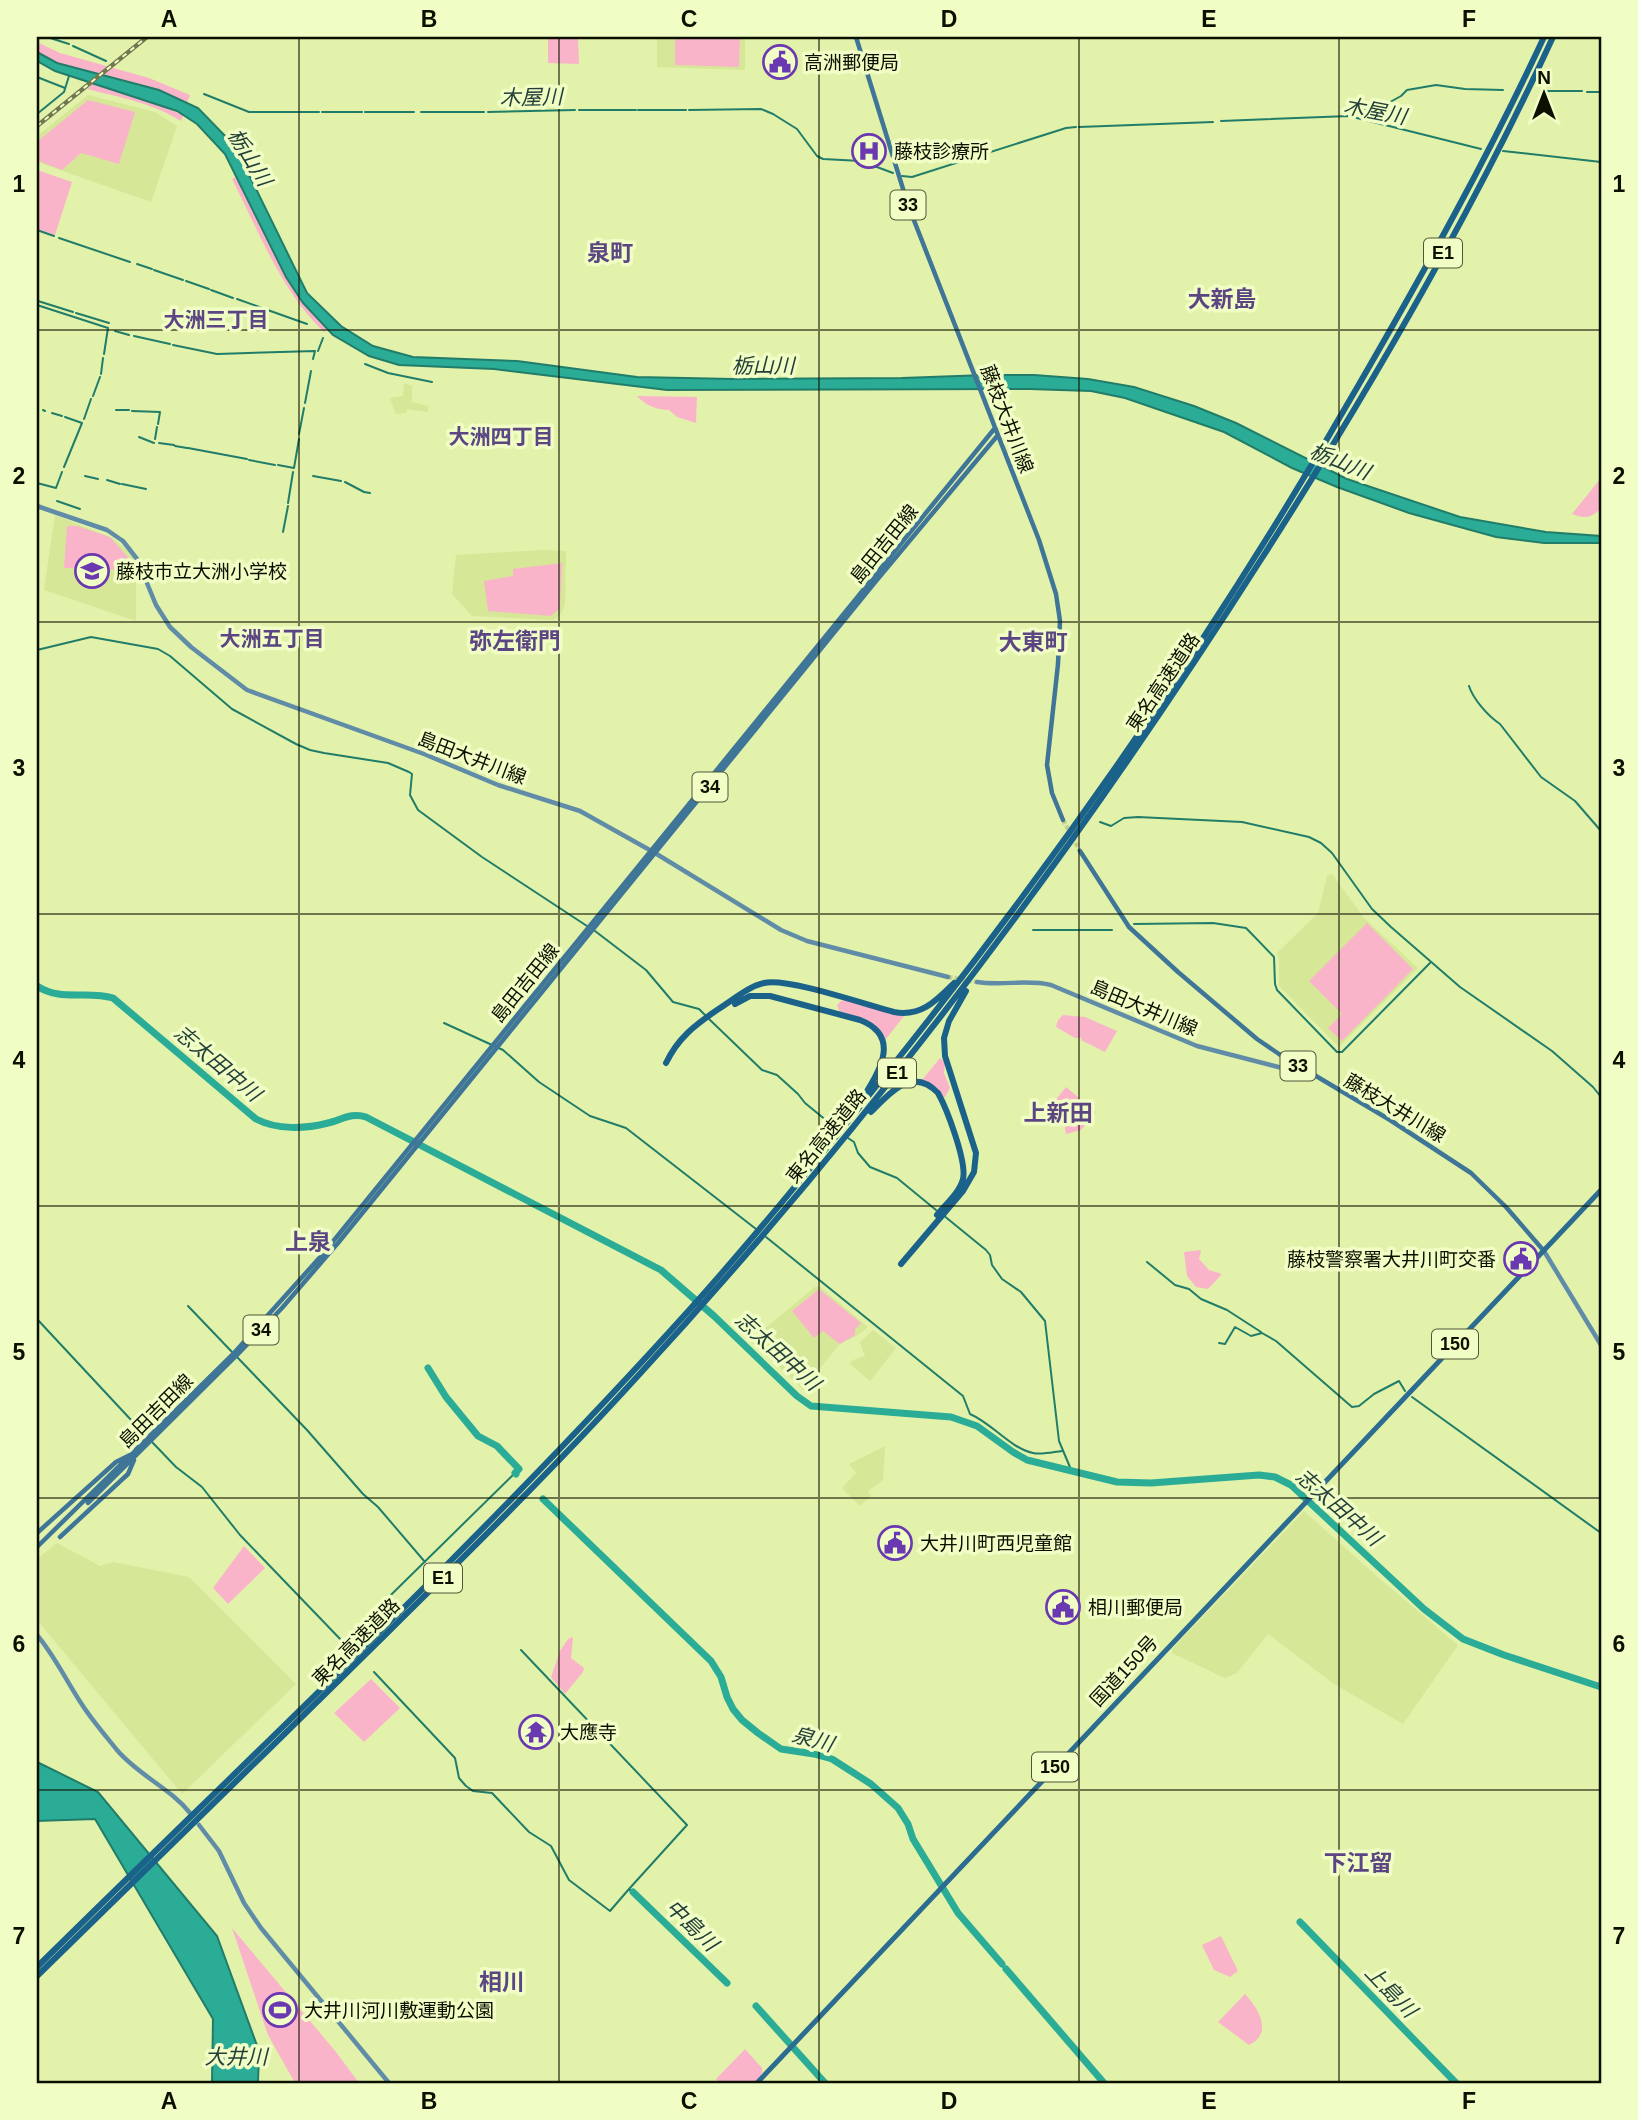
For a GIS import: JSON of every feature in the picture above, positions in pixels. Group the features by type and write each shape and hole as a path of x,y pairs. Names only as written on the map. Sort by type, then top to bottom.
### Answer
{"highway":[{"name":"東名高速道路","path":"708,1293 846,1125 1069,841 1078,834 1220,625 1308,480 1461,205 1544,37"},
{"name":"東名高速道路","path":"1318,462 1398,333 1474,197 1553,37"},
{"name":"東名高速道路","path":"37,1967 513,1507 632,1383 852,1130 982,965 1069,841 1074,826 1107,781 1117,774"},
{"path":"846,1125 878,1073 884,1055 880,1034 874,1027 860,1020 776,997 750,996 696,1028 666,1063 676,1046 696,1025 759,984 780,982 894,1012 918,1012 930,1005 956,981 990,941"},
{"path":"852,1130 891,1093 909,1083 923,1083 935,1090 947,1115 961,1156 963,1178 956,1192 901,1264 963,1191 976,1166 975,1147 945,1056 944,1038 952,1015 982,965"},
{"name":"国道150号","path":"757,2083 1601,1191"},
{"name":"東名高速道路","path":"37,1976 178,1833"}],"main road":[{"name":"藤枝大井川線","path":"856,37 908,205 1039,540 1056,594 1060,621 1047,765 1053,798 1063,820"},
{"name":"島田吉田線","path":"37,1547 134,1455 234,1353 335,1240 412,1149 995,428"},
{"name":"島田吉田線","path":"653,852 998,435"},
{"name":"島田大井川線","path":"37,506 107,530 123,541 137,559 156,605 170,627 191,647 247,690 412,749 498,785 570,807 653,852 772,925 799,938 948,977"},
{"name":"藤枝大井川線","path":"1080,851 1133,932 1257,1039 1471,1173 1506,1207 1544,1251"},
{"name":"島田大井川線","path":"977,982 1051,985 1197,1046 1290,1070 1298,1066"},
{"path":"1544,1251 1601,1345"},
{"path":"37,1532 116,1462 134,1455"},
{"path":"60,1537 128,1474 134,1455"},
{"path":"37,1635 82,1704 117,1749 138,1771 190,1813"},
{"path":"199,1825 219,1851 244,1903 260,1926 389,2083"}],"shaded area":[{"path":"548,37 578,37 579,64 548,63"},
{"path":"657,37 745,37 745,70 657,67"},
{"path":"675,37 740,37 739,67 675,65"},
{"path":"37,42 60,53 149,78 190,95 187,103 159,90 57,63 37,52"},
{"path":"93,84 141,98 183,115 181,121 147,105 87,89"},
{"path":"88,95 155,112 177,126 151,202 37,160 37,136"},
{"path":"88,100 135,112 119,164 81,153 62,170 41,162 37,157 37,142"},
{"path":"37,170 72,182 55,235 37,229"},
{"path":"236,177 286,277 303,303 327,329 324,332 283,280 232,179"},
{"path":"404,383 412,386 412,402 428,406 428,412 407,409 406,413 396,414 390,398 403,396"},
{"path":"637,396 697,397 696,423 677,417 669,410 652,406"},
{"path":"1601,478 1601,508 1588,517 1572,514"},
{"name":"藤枝市立大洲小学校","path":"55,515 113,538 132,555 136,564 136,621 44,590"},
{"path":"67,526 77,526 110,537 133,563 131,570 64,568"},
{"path":"566,551 565,604 561,614 553,620 472,616 452,594 456,555"},
{"path":"562,563 560,608 551,616 488,611 484,581 513,576 513,569"},
{"path":"1332,874 1364,918 1418,968 1339,1047 1279,986 1277,953 1318,913 1327,876"},
{"path":"1367,923 1413,969 1342,1041 1328,1028 1342,1014 1309,981"},
{"path":"844,1000 904,1016 886,1039 877,1028 866,1021 840,1013 837,1005"},
{"path":"1063,1015 1085,1017 1117,1031 1105,1052 1056,1027"},
{"path":"940,1058 945,1062 944,1073 950,1088 945,1097 922,1080"},
{"path":"1066,1087 1096,1112 1081,1130 1066,1134 1063,1119 1045,1122 1042,1117"},
{"path":"1201,1250 1199,1259 1209,1270 1222,1274 1208,1289 1196,1287 1187,1276 1184,1252"},
{"path":"819,1286 868,1327 840,1344 805,1391 750,1341"},
{"path":"819,1289 861,1323 855,1329 855,1335 840,1344 823,1331 814,1338 792,1311"},
{"path":"873,1330 896,1348 870,1381 850,1364 853,1360 865,1356 860,1342"},
{"path":"885,1446 883,1480 868,1491 871,1496 860,1506 842,1488 856,1473 849,1464"},
{"path":"1304,1511 1458,1645 1403,1724 1334,1684 1268,1634 1237,1673 1225,1678 1172,1653 1173,1648"},
{"path":"57,1543 100,1566 113,1562 189,1577 296,1684 182,1794 37,1620 37,1559"},
{"path":"244,1546 265,1568 228,1604 213,1588"},
{"path":"573,1637 571,1658 584,1668 565,1694 551,1677 560,1651 568,1639"},
{"path":"371,1679 400,1708 364,1742 334,1713"},
{"name":"大井川河川敷運動公園","path":"232,1928 359,2083 295,2083 268,2035"},
{"path":"1221,1936 1238,1971 1230,1977 1214,1970 1202,1945"},
{"path":"1245,1994 1259,2013 1262,2027 1257,2040 1249,2045 1218,2022"},
{"path":"745,2049 762,2068 759,2078 755,2083 719,2083 716,2079"}],"water":[{"path":"37,52 57,63 159,90 198,108 235,146 307,293 341,326 373,346 413,357 517,361 637,377 733,379 1034,375 1088,379 1134,387 1194,406 1236,423 1347,479 1460,517 1546,532 1601,536 1601,543 1544,543 1496,537 1409,513 1292,468 1224,432 1125,398 1091,391 667,390 494,369 399,365 369,356 333,335 303,303 286,277 225,154 197,124 177,111 55,71 37,61"},
{"name":"大井川","path":"37,1762 98,1792 217,1936 259,2051 258,2083 212,2083 213,2019 95,1819 37,1821"}],"waterway":[{"path":"47,37 69,44"},
{"path":"73,46 106,61"},
{"path":"37,114 64,92 69,76"},
{"path":"37,77 65,88"},
{"path":"1383,106 1407,90 1436,85 1503,90"},
{"path":"1542,91 1582,91"},
{"path":"1587,92 1601,92"},
{"name":"木屋川","path":"204,94 249,112 319,112"},
{"path":"1350,115 1349,112 1380,107"},
{"name":"木屋川","path":"689,110 761,109 797,129 817,156 823,159 861,161 893,173"},
{"name":"木屋川","path":"488,112 575,110"},
{"name":"木屋川","path":"579,110 636,110"},
{"name":"木屋川","path":"638,110 686,110"},
{"name":"木屋川","path":"322,112 362,112"},
{"name":"木屋川","path":"365,112 414,112"},
{"name":"木屋川","path":"421,112 484,112"},
{"name":"木屋川","path":"1221,121 1349,116 1481,149"},
{"name":"木屋川","path":"1079,127 1213,122"},
{"name":"木屋川","path":"902,176 912,177 1076,127"},
{"name":"木屋川","path":"1503,151 1601,162"},
{"path":"37,230 54,236"},
{"path":"59,238 130,262"},
{"path":"137,264 152,269"},
{"path":"154,270 183,280"},
{"path":"186,281 209,289"},
{"path":"211,290 233,298"},
{"path":"237,299 307,324"},
{"path":"38,301 73,312"},
{"path":"37,305 108,328 104,354"},
{"path":"76,313 109,323"},
{"path":"115,331 129,335"},
{"path":"134,336 170,344"},
{"path":"318,351 323,338"},
{"path":"173,345 217,354 315,351 313,359"},
{"path":"101,374 103,358"},
{"path":"365,364 388,373 432,382"},
{"path":"305,403 311,371"},
{"path":"93,396 100,377"},
{"path":"84,419 91,399"},
{"path":"299,434 304,408"},
{"path":"116,410 129,410"},
{"path":"132,411 160,412 158,424"},
{"path":"52,413 62,416"},
{"path":"64,467 82,423 65,417"},
{"path":"155,439 157,427"},
{"path":"139,437 154,443"},
{"path":"278,465 294,468 299,439"},
{"path":"159,443 174,445"},
{"path":"175,446 187,448"},
{"path":"188,448 247,459"},
{"path":"249,460 275,465"},
{"path":"37,483 56,488 62,472"},
{"path":"288,503 293,472"},
{"path":"85,476 98,479"},
{"path":"313,476 341,481"},
{"path":"107,480 120,484"},
{"path":"345,482 370,493"},
{"path":"122,484 146,489"},
{"path":"57,501 80,509"},
{"path":"283,532 288,506"},
{"path":"37,650 91,637 158,649 170,656 232,709 296,744 324,753 388,763 409,772 412,774 410,795 418,810 482,857 587,926"},
{"path":"1469,686 1482,707 1500,724 1541,777 1575,801 1601,831"},
{"path":"1100,822 1111,826 1124,818 1138,817 1242,822 1309,837 1321,843 1332,853 1372,909 1391,927 1460,987 1552,1051 1601,1097"},
{"path":"1134,924 1213,923 1246,928 1274,957 1277,990 1337,1052 1342,1052 1430,963"},
{"path":"1033,930 1112,930"},
{"path":"595,931 646,970 673,1002 699,1009 705,1015"},
{"name":"志太田中川","path":"37,986 55,994 113,998 264,1123 301,1127 351,1116 366,1117 661,1270 811,1406 951,1417 977,1426 1027,1460 1117,1482 1151,1483 1259,1475 1275,1477 1291,1485 1424,1609 1463,1639 1601,1687"},
{"path":"709,1019 762,1070 777,1075 838,1130"},
{"path":"444,1023 503,1050 539,1082 590,1116 626,1128 756,1229"},
{"path":"848,1138 854,1142 858,1153 870,1167 897,1178 936,1210"},
{"path":"943,1215 986,1250 1002,1279 1021,1292 1045,1321 1059,1441 1072,1472"},
{"path":"766,1237 963,1396 970,1414 1025,1450 1040,1454 1062,1451"},
{"path":"1147,1262 1175,1285 1189,1289 1201,1299 1227,1310 1261,1332"},
{"path":"188,1306 233,1353"},
{"path":"37,1319 146,1436"},
{"path":"1219,1343 1225,1344 1235,1327 1251,1336 1262,1333 1276,1341 1352,1407 1359,1406 1374,1394 1399,1381 1405,1391"},
{"path":"237,1357 378,1507 425,1562"},
{"name":"泉川","path":"428,1368 446,1397 478,1436 497,1446 519,1469 516,1474"},
{"path":"1412,1397 1601,1533"},
{"path":"152,1442 176,1467 202,1487 240,1535 343,1642 515,1473"},
{"name":"泉川","path":"543,1499 711,1661 721,1677 733,1709 742,1720 781,1749 832,1759 871,1784 898,1808 913,1839 958,1913 1002,1964"},
{"path":"521,1650 687,1825 629,1889"},
{"path":"374,1672 455,1758 459,1778 466,1786 473,1791 492,1793 529,1832 551,1846 569,1880 610,1911 629,1889 633,1892"},
{"name":"中島川","path":"633,1892 727,1983"},
{"name":"上島川","path":"1300,1922 1456,2083"},
{"name":"泉川","path":"1006,1969 1104,2083"},
{"name":"中島川","path":"756,2006 825,2083"}],"tunnel":[{"path":"1063,820 1080,851"},
{"path":"948,977 977,982"}],"railway":[{"path":"37,126 147,37"}],"place":[{"name":"高洲郵便局","path":"780,62"},
{"name":"藤枝診療所","path":"869,151"},
{"name":"藤枝市立大洲小学校","path":"92,571"},
{"name":"藤枝警察署大井川町交番","path":"1521,1259"},
{"name":"大井川町西児童館","path":"895,1543"},
{"name":"相川郵便局","path":"1063,1607"},
{"name":"大應寺","path":"536,1732"},
{"name":"大井川河川敷運動公園","path":"280,2010"}],"district":[{"name":"泉町","path":"610,253"},
{"name":"大新島","path":"1222,299"},
{"name":"大洲三丁目","path":"216,319"},
{"name":"大洲四丁目","path":"501,436"},
{"name":"大洲五丁目","path":"272,638"},
{"name":"弥左衛門","path":"515,641"},
{"name":"大東町","path":"1033,642"},
{"name":"上新田","path":"1058,1113"},
{"name":"上泉","path":"308,1242"},
{"name":"下江留","path":"1358,1863"},
{"name":"相川","path":"502,1982"}],"water label":[{"name":"栃山川","path":"250,157"},
{"name":"栃山川","path":"763,365"},
{"name":"栃山川","path":"1340,461"}]}
